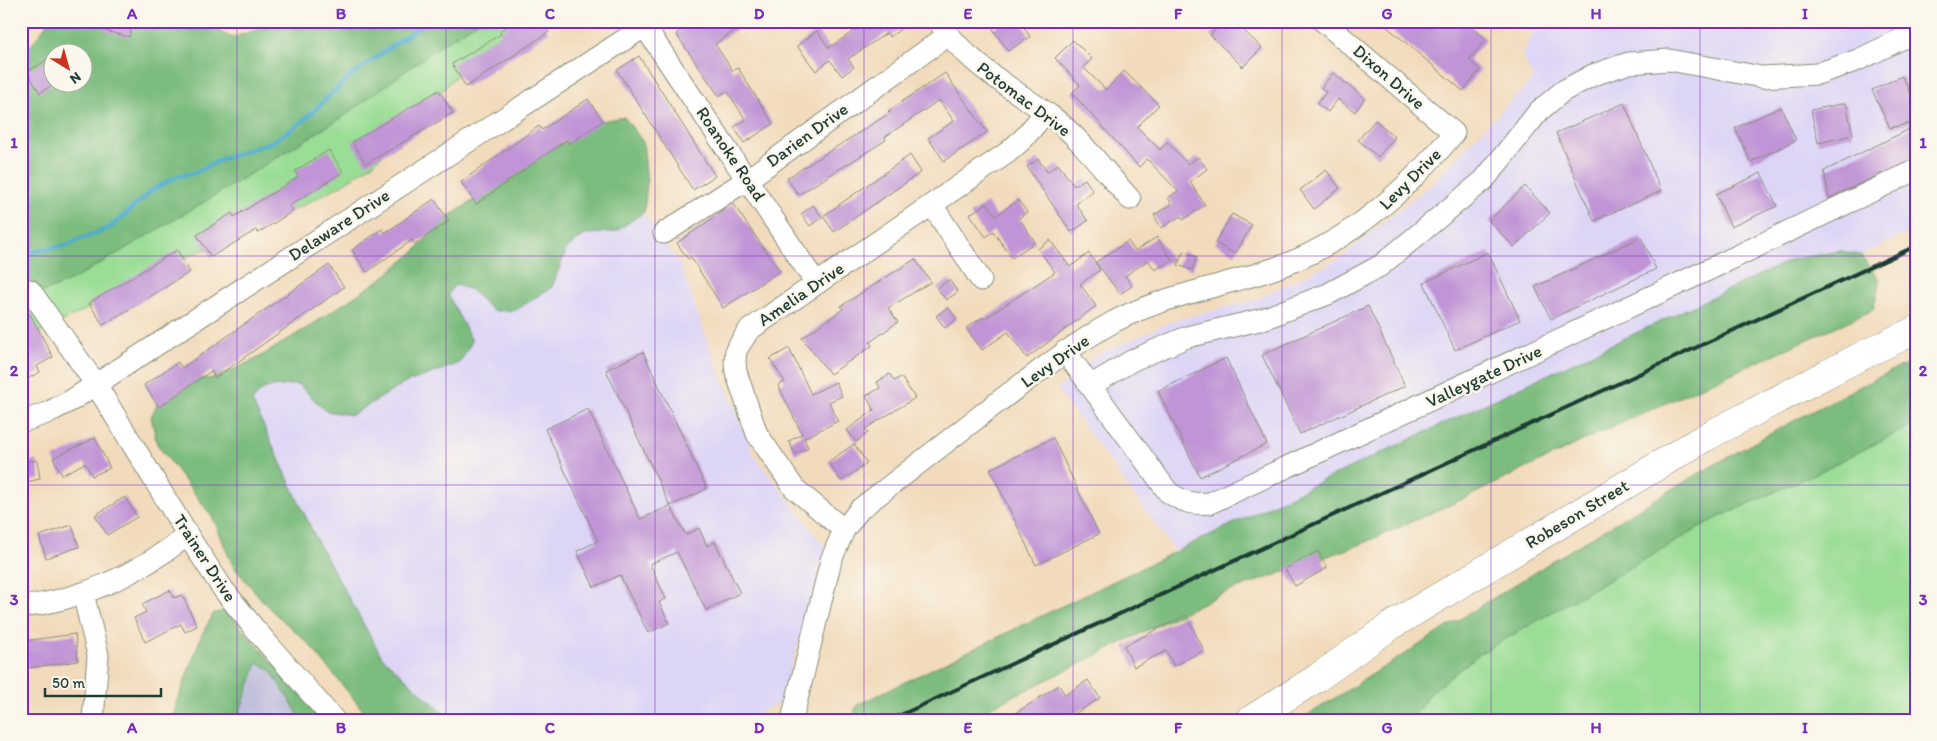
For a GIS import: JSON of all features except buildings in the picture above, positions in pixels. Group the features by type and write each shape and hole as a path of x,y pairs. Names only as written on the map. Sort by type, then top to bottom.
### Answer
{"main road":[{"name":"Robeson Street","path":"1250,720 1317,678 1392,625 1704,438 1865,354 1916,330"}],"street":[{"name":"Dixon Drive","path":"1323,21 1454,133"},
{"path":"1914,21 1916,25"},
{"name":"Roanoke Road","path":"649,24 816,283"},
{"name":"Delaware Drive","path":"21,422 47,414 72,400 95,383 649,24"},
{"name":"Darien Drive","path":"664,233 748,179 943,28"},
{"name":"Potomac Drive","path":"943,28 979,66 1070,133 1130,200"},
{"path":"1090,386 1133,360 1187,336 1263,319 1328,294 1380,266 1484,180 1539,111 1563,91 1593,75 1629,63 1669,60 1762,77 1817,74 1858,60 1916,32"},
{"name":"Amelia Drive","path":"844,530 794,488 758,434 736,372 736,350 746,334 816,283 1007,153 1023,139 1045,113"},
{"name":"Levy Drive","path":"789,718 827,574 844,530 860,509 1065,351 1116,321 1173,296 1272,270 1308,256 1382,208 1426,168 1454,133"},
{"name":"Valleygate Drive","path":"1065,351 1168,492 1181,501 1194,505 1210,503 1702,273 1916,170"},
{"path":"932,205 981,280"},
{"name":"Trainer Drive","path":"30,290 95,383 223,589 254,628 334,720"},
{"path":"21,607 84,593 138,569 188,535"},
{"path":"84,593 98,655 93,720"}],"shaded area":[{"path":"1539,21 1916,21 1916,229 1861,255 1841,251 1793,259 1175,551 1057,389 1097,355 1173,321 1257,299 1339,259 1429,186 1533,78 1522,55"},
{"path":"612,169 680,265 717,367 755,457 826,548 781,702 744,720 423,720 373,657 248,431 252,401 265,388"},
{"path":"227,611 312,720 197,720"}],"green space":[{"path":"49,21 198,21 232,38 283,21 479,21 441,45 344,116 201,204 72,280 21,301 21,52 27,51"},
{"path":"350,21 529,21 458,73 406,131 374,163 343,184 267,224 181,259 143,282 21,341 21,175"},
{"path":"624,117 643,142 647,182 644,212 615,232 586,234 567,248 552,287 516,310 493,311 470,289 454,285 448,295 472,341 460,363 405,383 352,415 326,411 298,384 265,388 252,401 318,543 382,657 451,720 371,720 308,643 270,609 233,566 213,518 157,444 151,417 160,398 189,380 215,378 258,358 381,279 414,252 446,218 596,122"},
{"path":"1841,251 1861,255 1880,280 1873,310 1597,434 1461,500 1359,545 1219,595 965,720 851,720 857,705 1330,477 1793,259"},
{"path":"1916,359 1916,423 1821,471 1715,519 1479,654 1429,694 1412,720 1300,720 1603,530 1757,441"},
{"path":"1916,378 1916,720 1350,720"},
{"path":"227,611 323,720 302,720 270,669 257,663 237,720 175,720 175,708 202,634 214,613"}],"waterway":[{"path":"21,258 36,251 64,246 111,227 152,190 178,176 194,173 222,159 274,141 303,121 349,77 427,21"}],"railway":[{"path":"890,720 1916,246"}]}
